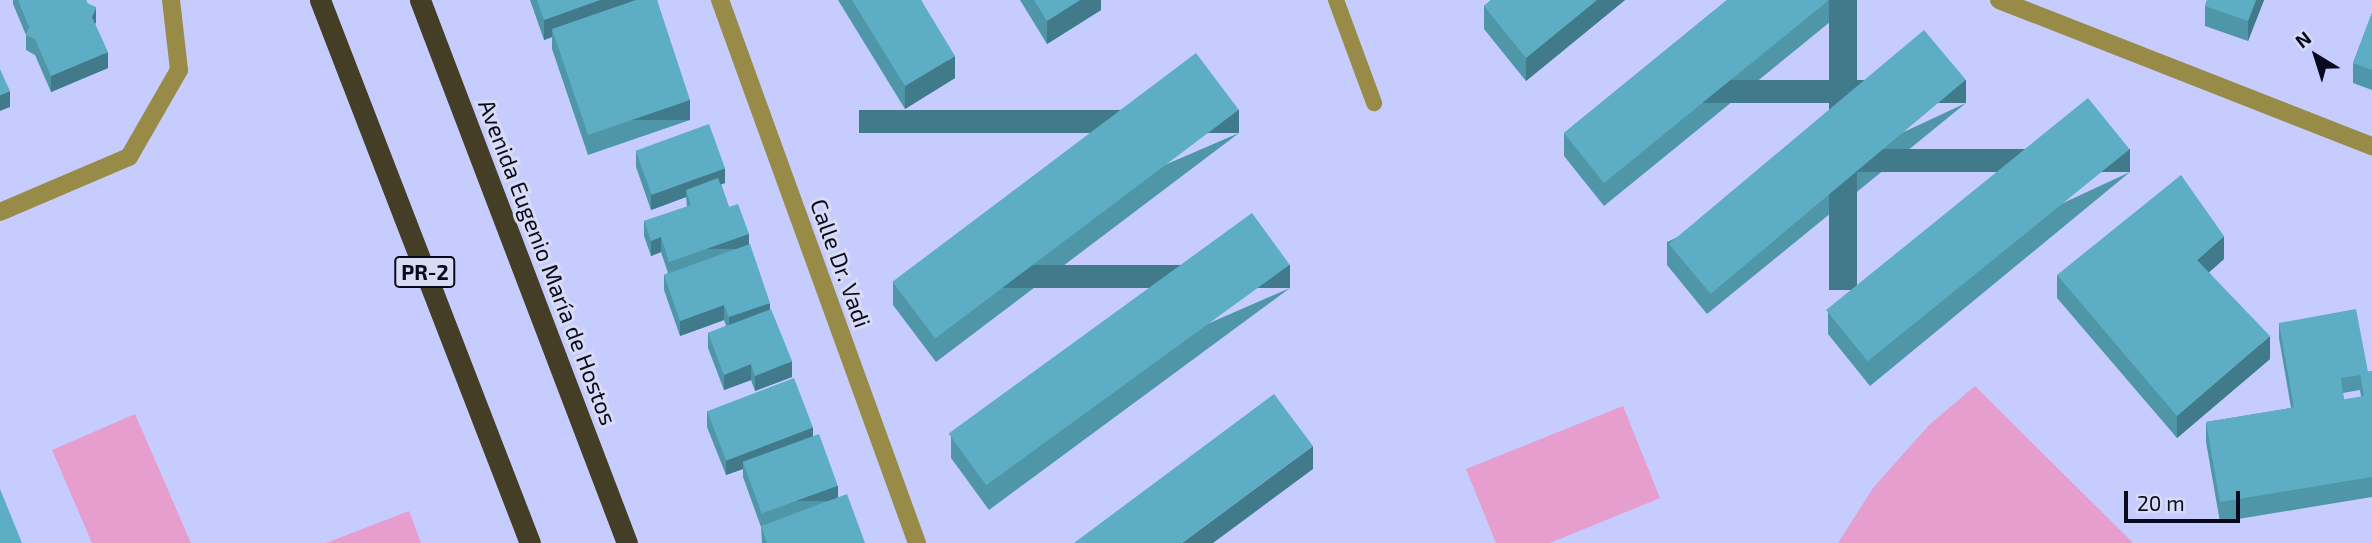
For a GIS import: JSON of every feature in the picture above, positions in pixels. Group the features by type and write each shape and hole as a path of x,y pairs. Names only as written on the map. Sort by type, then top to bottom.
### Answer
{"highway":[{"name":"PR-2","path":"320,0 530,543"},
{"name":"Avenida Eugenio María de Hostos","path":"420,0 627,543"}],"street":[{"path":"0,212 129,157 179,70 171,0"},
{"name":"Calle Dr. Vadi","path":"720,0 917,543"},
{"path":"1998,0 2372,146"}],"lane":[{"path":"1336,0 1374,103"}],"shaded area":[{"path":"1975,386 2133,543 1838,543 1873,488 1929,425"},
{"path":"1623,406 1660,498 1550,543 1496,543 1466,469"},
{"path":"135,414 191,543 92,543 52,450"},
{"path":"409,511 421,543 326,543"}],"building":[{"path":"18,0 86,0 96,7 92,17 108,52 51,76 35,39 26,35 29,27"},
{"path":"537,0 600,0 544,20"},
{"path":"636,0 657,0 690,100 588,135 552,29"},
{"path":"852,0 921,0 955,56 905,86"},
{"path":"1034,0 1080,0 1047,21"},
{"path":"1491,0 1597,0 1526,58 1484,6"},
{"path":"1727,0 1829,0 1604,183 1564,133"},
{"path":"2207,0 2256,0 2248,21 2205,6"},
{"path":"2372,13 2372,70 2353,63"},
{"path":"1924,30 1966,80 1711,294 1669,244"},
{"path":"1196,53 1239,110 935,338 893,282"},
{"path":"0,69 10,91 0,95"},
{"path":"2088,98 2130,149 1868,361 1826,310"},
{"path":"709,124 725,168 652,195 636,151"},
{"path":"2181,175 2224,236 2197,260 2270,336 2177,416 2057,275"},
{"path":"718,178 729,207 738,204 749,234 669,262 661,237 651,241 644,221 691,205 686,190"},
{"path":"1252,213 1290,265 986,485 949,433"},
{"path":"750,244 770,303 729,317 724,305 680,321 664,275"},
{"path":"771,309 792,361 755,376 751,364 724,375 708,333"},
{"path":"2356,309 2368,372 2341,378 2344,400 2294,408 2279,323"},
{"path":"2372,371 2372,477 2220,502 2206,422 2364,396 2360,373"},
{"path":"794,378 813,427 726,461 707,411"},
{"path":"1274,394 1313,446 1182,543 1074,543"},
{"path":"819,434 838,486 762,513 743,462"},
{"path":"0,489 22,543 0,543"},
{"path":"847,494 865,543 767,543 761,526"}]}
